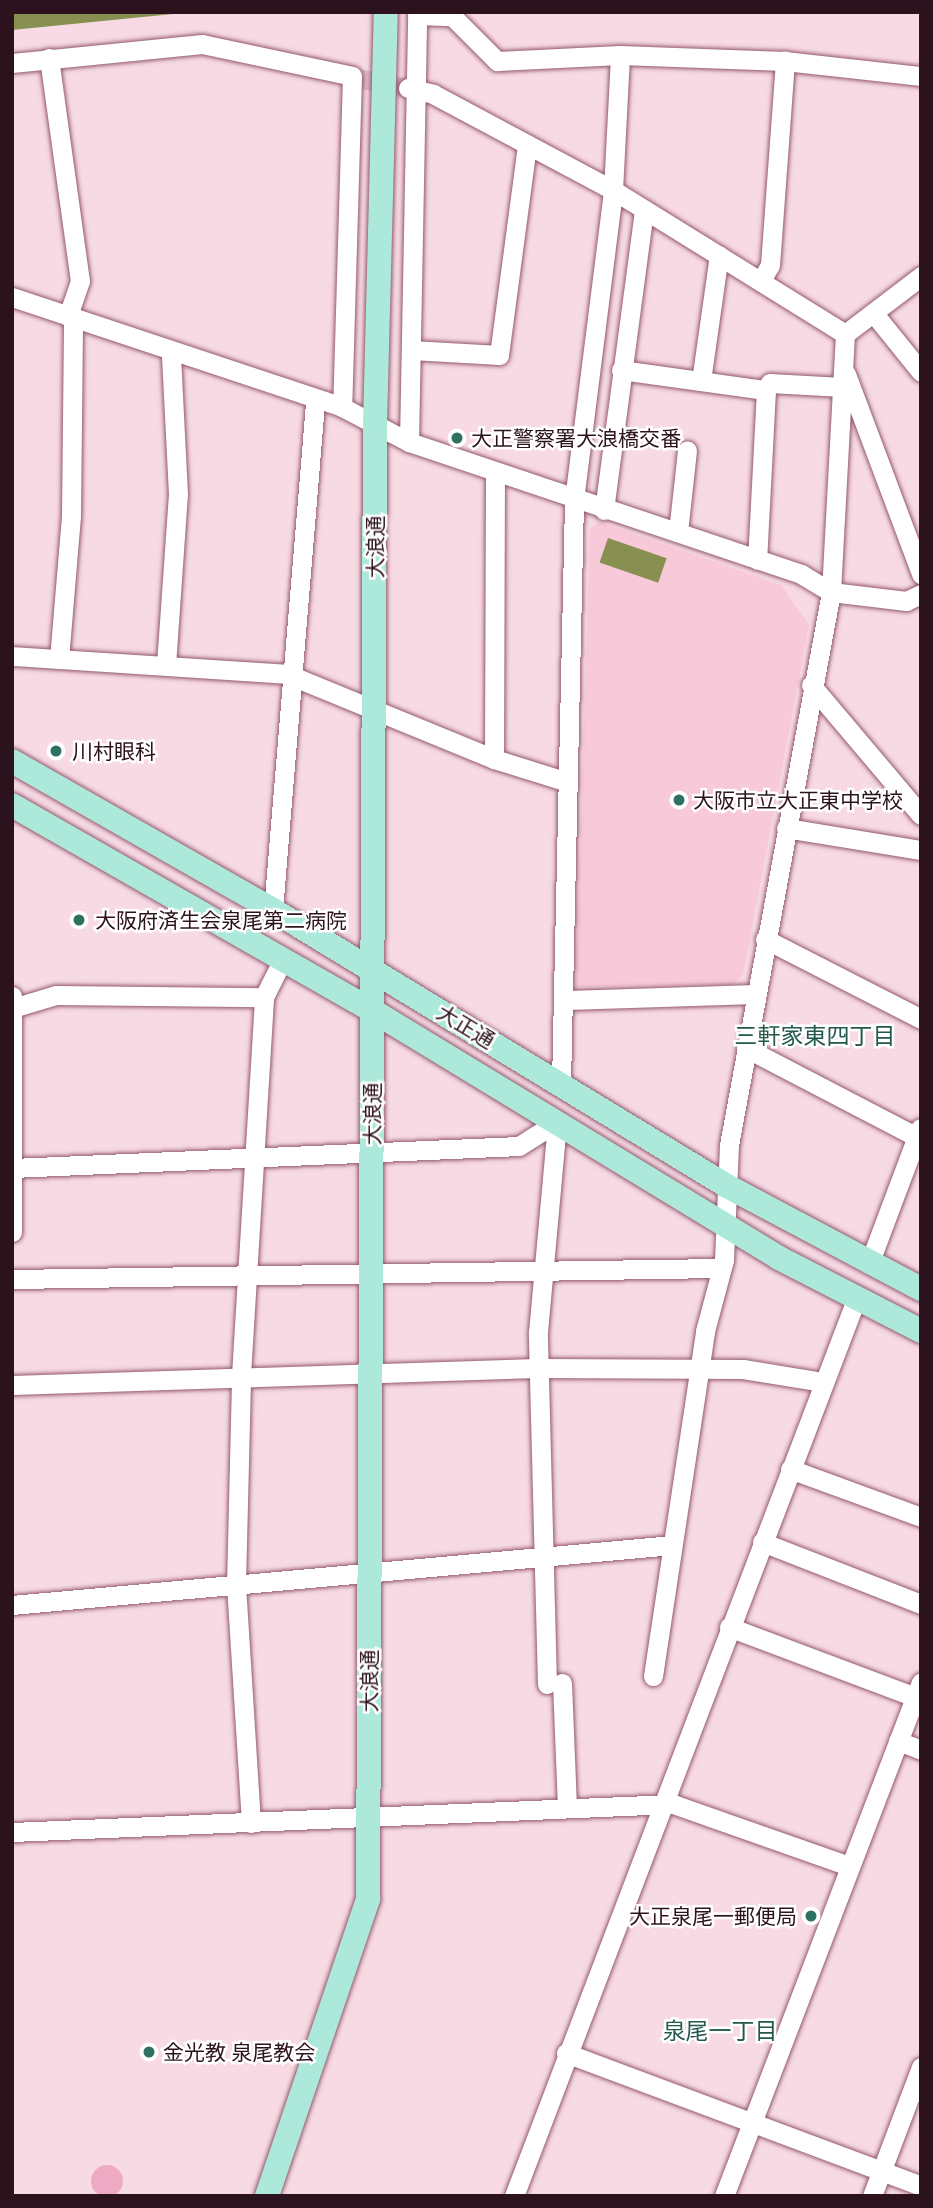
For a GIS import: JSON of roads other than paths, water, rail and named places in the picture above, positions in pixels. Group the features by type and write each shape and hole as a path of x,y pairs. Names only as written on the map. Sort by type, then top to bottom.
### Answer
{"main road":[{"name":"大浪通","path":"267,2196 364,1923 371,1818 369,1570 375,424 386,14"},
{"name":"大正通","path":"12,761 273,910 727,1186 869,1264 921,1289"},
{"name":"大正通","path":"12,804 373,1011 855,1302 921,1331"}],"street":[{"path":"409,442 412,350 412,89 417,15 452,16 497,61 620,55 785,61 921,76"},
{"path":"12,63 202,44 355,77 342,407"},
{"path":"561,1083 567,1000 574,500 613,190 620,55"},
{"path":"49,58 80,281 71,317 71,516 59,659"},
{"path":"761,281 770,265 785,61"},
{"path":"412,89 613,190 845,334"},
{"path":"412,350 499,355 527,145"},
{"path":"604,510 644,210"},
{"path":"701,381 719,255"},
{"path":"845,334 875,315 921,276"},
{"path":"12,297 315,403 342,407 409,442 574,500 757,559 831,592 905,601 921,594"},
{"path":"875,315 921,372"},
{"path":"653,1676 699,1368 718,1268 724,1260 727,1186 746,1048 811,685 831,592 845,334"},
{"path":"166,665 178,494 171,354"},
{"path":"843,367 921,574"},
{"path":"621,370 766,390"},
{"path":"757,559 766,390 770,383 842,387"},
{"path":"273,910 290,675 315,403"},
{"path":"678,532 687,450"},
{"path":"494,759 495,473"},
{"path":"12,656 290,675 375,706 494,759 568,782"},
{"path":"811,685 921,814"},
{"path":"786,828 921,850"},
{"path":"765,939 921,1019"},
{"path":"251,1823 236,1585 241,1375 264,997 283,959"},
{"path":"567,1000 756,994"},
{"path":"12,1231 14,1002 56,995 264,997"},
{"path":"746,1048 919,1134 869,1264"},
{"path":"13,1168 519,1146 557,1122"},
{"path":"557,1122 538,1368 543,1556 567,1808"},
{"path":"12,1279 371,1270 718,1268"},
{"path":"514,2196 566,2053 855,1302"},
{"path":"12,1385 241,1375 538,1368 699,1368 822,1382"},
{"path":"789,1469 921,1517"},
{"path":"762,1542 921,1604"},
{"path":"12,1605 369,1570 672,1545"},
{"path":"724,2196 918,1689 729,1627"},
{"path":"898,1741 921,1750"},
{"path":"12,1832 662,1804 849,1866"},
{"path":"566,2053 921,2186"},
{"path":"872,2196 921,2067"}],"tunnel":[{"path":"358,78 408,88"}],"place":[{"name":"大正警察署大浪橋交番","path":"457,438"},
{"name":"川村眼科","path":"56,751"},
{"name":"大阪市立大正東中学校","path":"679,800"},
{"name":"大阪府済生会泉尾第二病院","path":"79,920"},
{"name":"大正泉尾一郵便局","path":"811,1916"},
{"name":"金光教 泉尾教会","path":"149,2052"}],"district":[{"name":"三軒家東四丁目","path":"815,1035"},
{"name":"泉尾一丁目","path":"720,2030"}]}
